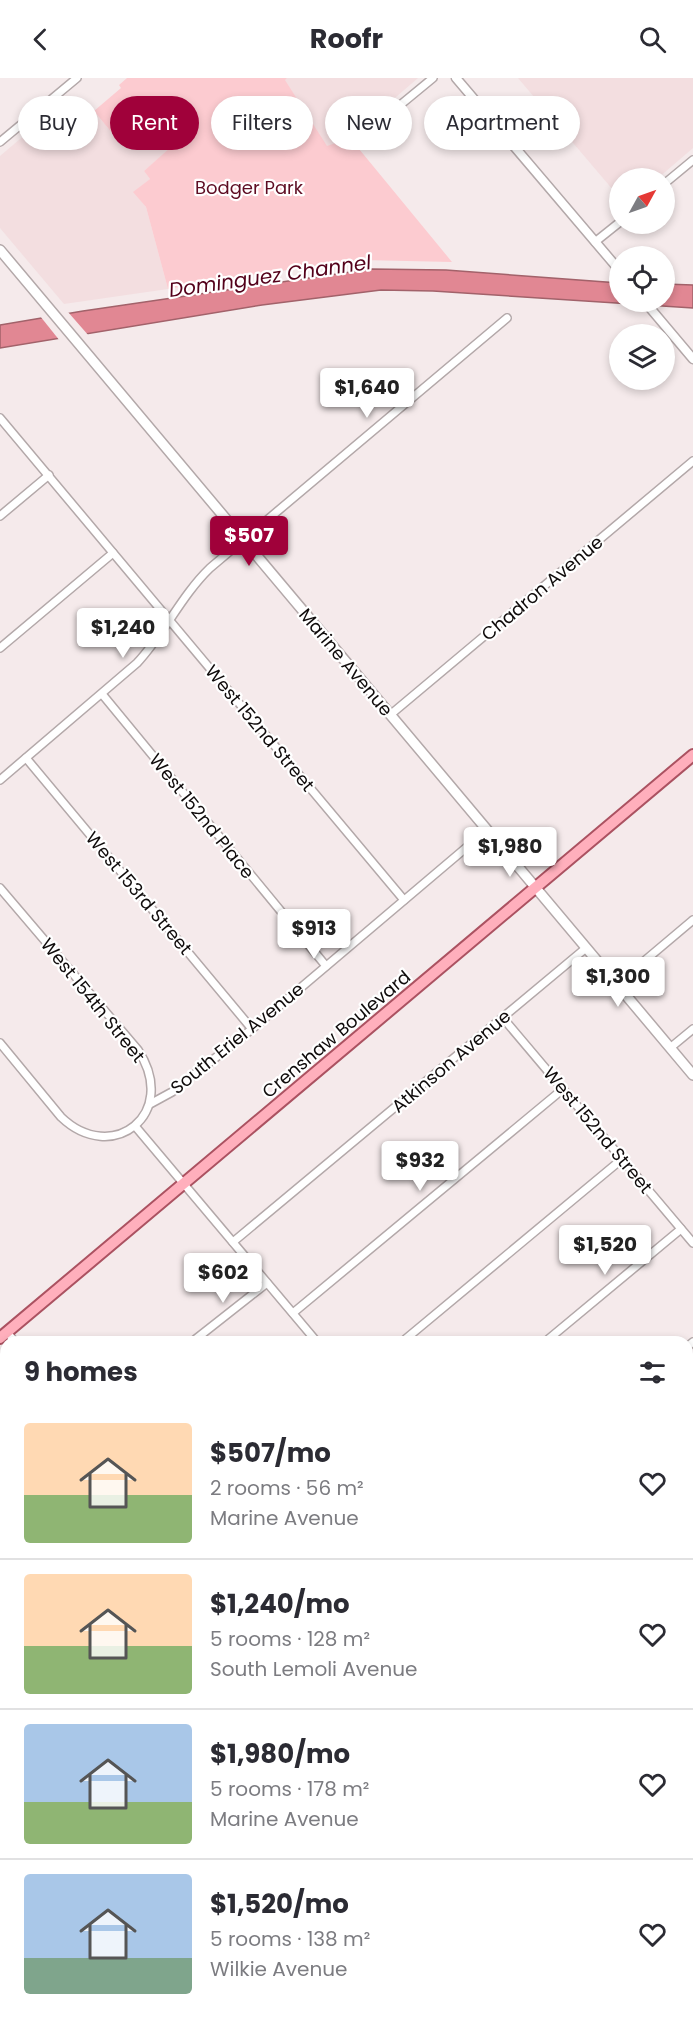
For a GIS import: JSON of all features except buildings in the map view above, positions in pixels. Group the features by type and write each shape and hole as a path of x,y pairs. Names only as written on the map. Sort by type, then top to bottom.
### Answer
{"main road":[{"name":"Marine Avenue","path":"0,250 693,1075"},
{"name":"Crenshaw Boulevard","path":"4,1335 693,756"}],"street":[{"path":"0,142 77,78"},
{"path":"411,96 433,78"},
{"path":"456,78 609,258"},
{"path":"675,175 693,160"},
{"path":"595,242 609,231"},
{"path":"654,312 693,359"},
{"path":"0,780 142,658 196,582 507,318"},
{"name":"West 152nd Street","path":"0,418 404,900"},
{"name":"Chadron Avenue","path":"390,715 693,461"},
{"path":"0,516 49,475"},
{"path":"0,648 113,553"},
{"name":"West 152nd Place","path":"102,694 326,966"},
{"name":"West 153rd Street","path":"26,758 252,1029"},
{"name":"South Eriel Avenue","path":"150,1104 172,1092 252,1029 487,830"},
{"name":"West 154th Street","path":"0,888 138,1050 147,1064 151,1077 150,1104"},
{"path":"617,984 693,920"},
{"name":"Atkinson Avenue","path":"233,1242 586,948"},
{"name":"West 152nd Street","path":"503,1018 693,1243"},
{"path":"670,1048 693,1029"},
{"path":"0,1043 61,1117 72,1127 84,1133 100,1137 116,1135 135,1126 150,1104"},
{"path":"293,1313 563,1089"},
{"path":"135,1126 312,1336"},
{"path":"409,1336 622,1159"},
{"path":"552,1336 681,1229"},
{"path":"200,1336 267,1283"}],"shaded area":[{"path":"418,78 397,96 325,96 325,144 313,125 313,96 295,96 284,79"},
{"path":"518,78 693,78 693,148 670,168 609,168 609,185 579,150 580,96 533,96"},
{"path":"98,116 110,130 110,150 169,150 144,171 150,179 134,192 146,207 168,289 64,304 0,228 0,156 18,141 18,150 98,150"},
{"path":"371,269 446,270 609,282 609,303 433,291 381,290 262,305 0,348 0,325"},
{"path":"675,284 693,285 693,308 675,307"}],"green space":[{"name":"Bodger Park","path":"127,78 287,78 285,80 295,96 211,96 211,150 313,150 313,124 325,143 325,150 360,150 452,262 362,260 229,278 168,289 146,207 133,192 150,179 144,171 168,150 199,150 199,96 112,96 121,88 119,85"},
{"name":"Bodger Park","path":"110,97 110,130 98,116 98,108"}],"pier":[{"path":"68,312 88,337 60,341 40,316"}],"water label":[{"name":"Dominguez Channel","path":"270,276"}]}
